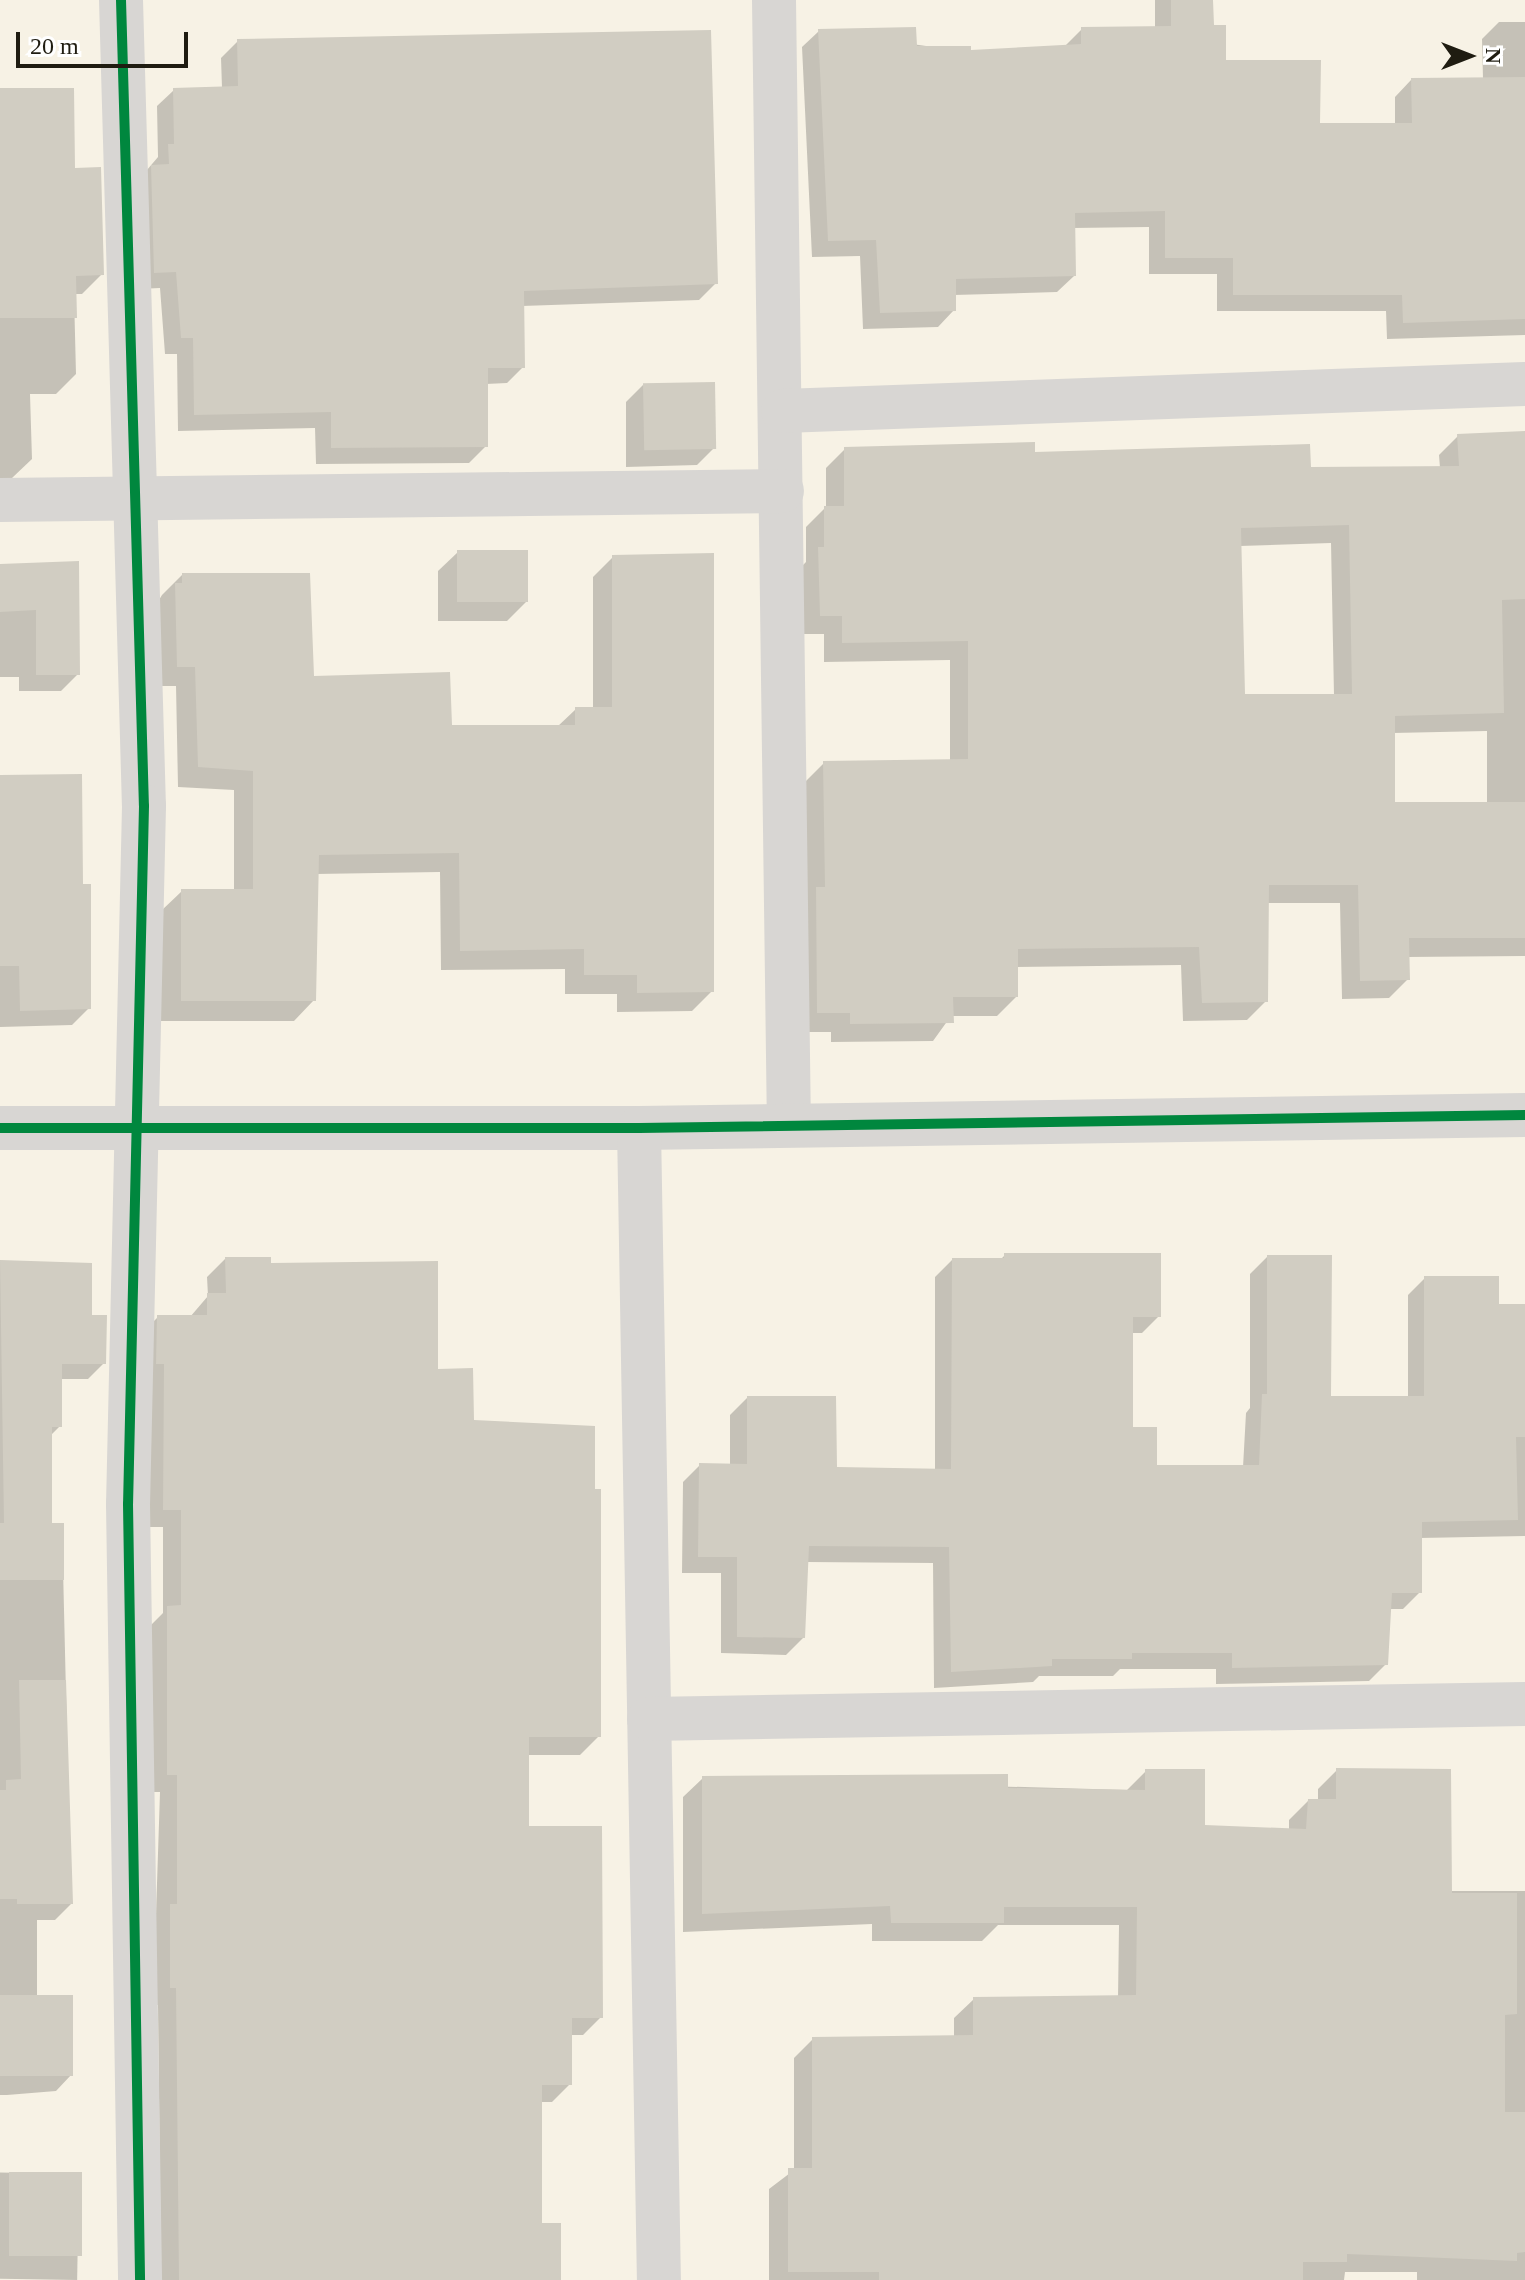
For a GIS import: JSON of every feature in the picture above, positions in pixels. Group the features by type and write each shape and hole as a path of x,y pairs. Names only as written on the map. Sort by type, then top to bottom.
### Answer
{"street":[{"path":"121,0 144,806 128,1504 140,2280"},
{"path":"774,0 783,411 789,1125"},
{"path":"783,411 1525,384"},
{"path":"0,500 782,491"},
{"path":"0,1128 139,1125 639,1128 1525,1115"},
{"path":"639,1128 659,2280"},
{"path":"649,1719 1525,1704"}],"building":[{"path":"1171,0 1213,0 1214,25 1226,25 1226,60 1321,60 1320,123 1412,123 1411,78 1525,77 1525,319 1403,323 1402,295 1233,295 1233,258 1165,258 1165,211 1075,213 1076,276 956,279 956,311 880,313 876,240 828,241 818,29 916,27 917,46 971,46 971,50 1081,44 1081,27 1171,26"},
{"path":"711,30 718,284 524,291 525,368 488,368 488,447 331,448 331,412 194,415 193,338 181,338 176,272 154,273 151,165 169,164 168,144 174,144 173,88 238,86 237,39"},
{"path":"0,88 74,88 75,168 101,167 104,275 76,276 77,318 0,318"},
{"path":"715,382 716,449 644,450 643,383"},
{"path":"1525,431 1525,599 1502,600 1504,713 1395,716 1395,802 1525,802 1525,938 1409,938 1410,980 1360,981 1358,885 1269,885 1268,1002 1202,1003 1199,947 1018,949 1018,997 953,997 954,1023 850,1024 850,1013 817,1013 816,887 825,887 823,761 968,759 968,641 842,643 842,616 820,616 818,547 824,547 824,506 844,506 844,447 1035,442 1035,452 1310,444 1311,467 1459,466 1457,434","holes":["1349,525 1352,694 1245,694 1241,528"]},
{"path":"457,550 528,550 528,602 457,602"},
{"path":"714,553 714,992 637,993 637,975 584,975 584,949 460,951 459,853 319,855 316,1001 181,1001 181,889 253,889 253,771 198,767 195,667 177,667 175,583 182,583 182,573 310,573 314,676 450,672 452,725 575,725 575,707 612,707 612,555"},
{"path":"79,561 80,675 36,675 36,610 0,612 0,564"},
{"path":"82,774 83,884 91,884 91,1009 20,1011 19,966 0,966 0,775"},
{"path":"1004,1253 1161,1253 1161,1317 1133,1317 1133,1427 1157,1427 1157,1465 1259,1465 1262,1394 1267,1394 1267,1255 1332,1255 1331,1396 1424,1396 1424,1276 1499,1276 1499,1304 1525,1304 1525,1437 1516,1437 1518,1520 1422,1522 1422,1593 1392,1593 1388,1665 1232,1668 1232,1653 1132,1653 1132,1659 1052,1659 1052,1666 951,1672 949,1547 809,1546 805,1638 737,1637 737,1557 698,1557 699,1463 747,1464 747,1396 836,1396 837,1467 951,1469 952,1258 1004,1258"},
{"path":"225,1257 271,1257 271,1263 438,1261 438,1369 473,1368 474,1420 595,1426 595,1489 601,1489 601,1737 529,1737 529,1826 602,1826 603,2018 572,2018 572,2085 542,2085 542,2223 561,2223 561,2280 179,2280 176,1988 170,1988 170,1904 177,1904 177,1775 167,1775 167,1606 181,1605 181,1510 163,1510 164,1364 156,1364 157,1315 207,1315 207,1293 226,1293"},
{"path":"0,1260 92,1263 92,1315 107,1315 106,1364 62,1364 62,1427 52,1427 52,1523 64,1523 64,1580 0,1580 0,1523 4,1523"},
{"path":"19,1680 66,1680 73,1904 17,1904 17,1899 0,1899 0,1790 6,1790 6,1780 21,1779"},
{"path":"1336,1768 1451,1769 1452,1893 1517,1893 1517,2014 1505,2015 1505,2112 1525,2112 1525,2252 1517,2253 1517,2261 1347,2254 1347,2262 1303,2262 1303,2280 879,2280 879,2272 788,2272 788,2168 812,2168 812,2037 973,2035 973,1997 1136,1995 1137,1907 1004,1907 1004,1923 891,1923 890,1906 702,1914 702,1776 1008,1774 1008,1788 1145,1790 1145,1769 1205,1769 1205,1825 1306,1829 1308,1799 1336,1799"},
{"path":"0,1995 73,1995 73,2076 0,2076"},
{"path":"9,2172 82,2172 82,2256 9,2256"}],"cycle path":[{"path":"121,0 144,806 128,1504 140,2280"},
{"path":"0,1128 639,1128 1525,1115"}]}
